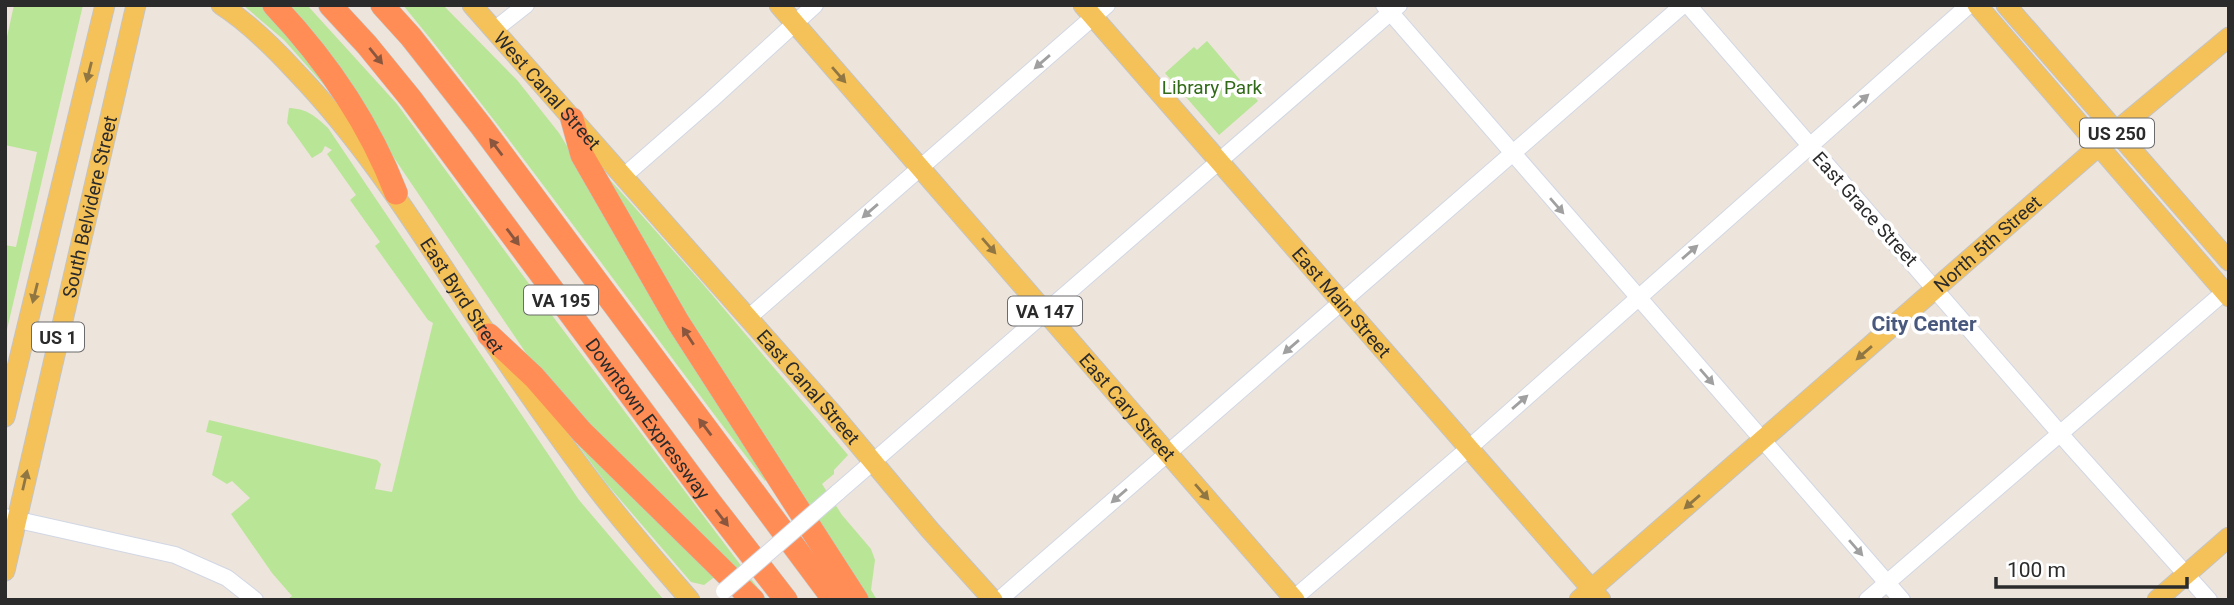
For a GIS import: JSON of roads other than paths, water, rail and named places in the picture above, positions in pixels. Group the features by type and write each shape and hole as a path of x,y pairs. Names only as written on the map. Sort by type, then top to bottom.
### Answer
{"highway":[{"path":"274,5 318,56 358,116 382,157 396,193"},
{"name":"Downtown Expressway","path":"330,5 411,99 786,600"},
{"name":"Downtown Expressway","path":"382,5 411,37 481,126 834,600"},
{"path":"572,119 582,155 678,322 857,600"},
{"path":"489,335 534,377 582,432 753,600"}],"main road":[{"name":"South Belvidere Street","path":"5,416 104,5"},
{"name":"South Belvidere Street","path":"5,571 11,518 136,5"},
{"name":"East Byrd Street","path":"221,5 262,38 311,88 396,193 489,335 597,488 690,600"},
{"name":"West Canal Street","path":"472,5 624,176"},
{"name":"VA 147","path":"779,5 795,23"},
{"name":"US 250","path":"1977,5 2227,292"},
{"name":"US 250","path":"2007,5 2229,261"},
{"name":"East Main Street","path":"1094,9 1220,162 1469,448 1591,596"},
{"name":"East Cary Street","path":"795,23 1294,599"},
{"name":"North 5th Street","path":"1591,596 1763,440 2116,131 2229,37"},
{"name":"East Canal Street","path":"624,176 993,600"},
{"path":"2157,600 2229,537"}],"street":[{"path":"494,30 526,5"},
{"path":"624,176 815,5"},
{"path":"999,600 1686,5"},
{"name":"East Grace Street","path":"1686,5 2210,600"},
{"path":"1294,599 1469,448 1969,5"},
{"path":"718,595 1220,162 1391,8 1512,154 1902,600"},
{"path":"748,318 920,168 1094,9"},
{"path":"1867,600 2227,292"},
{"path":"11,518 175,555 227,578 256,600"}],"district":[{"name":"City Center","path":"1924,324"}],"park label":[{"name":"Library Park","path":"1212,87"}]}
